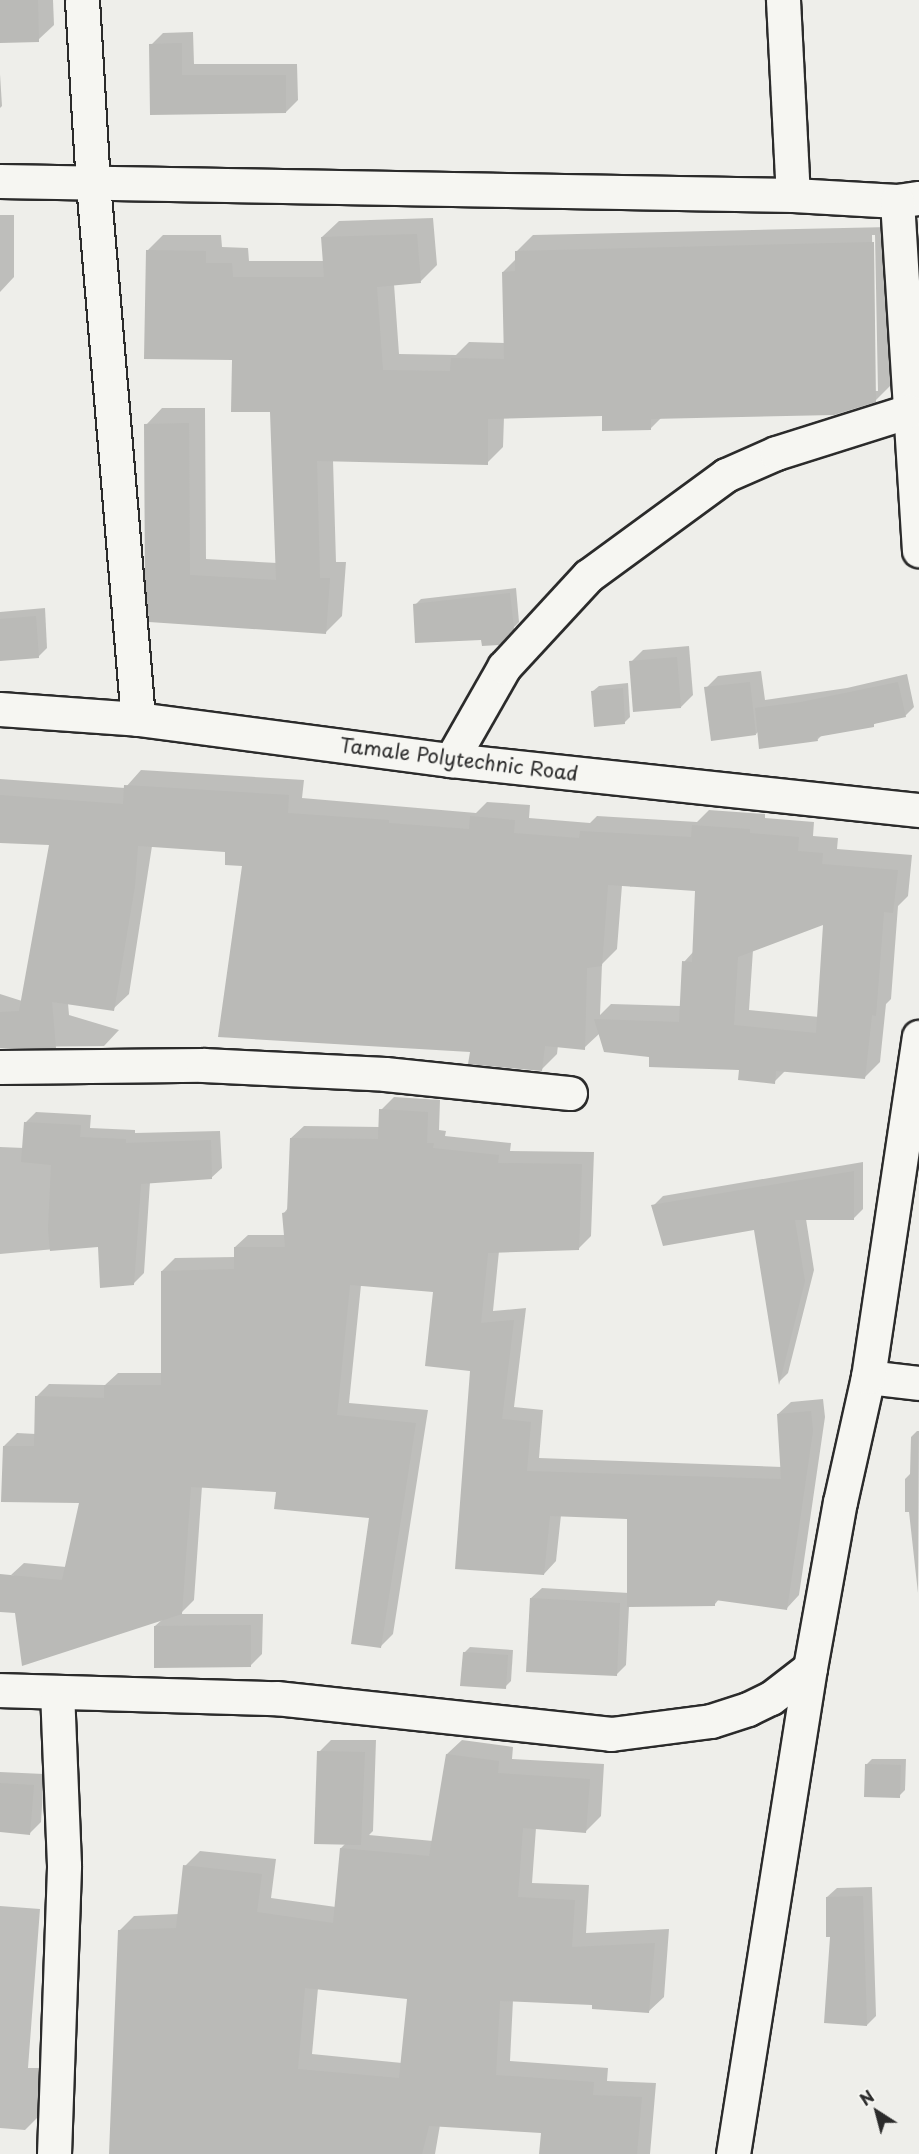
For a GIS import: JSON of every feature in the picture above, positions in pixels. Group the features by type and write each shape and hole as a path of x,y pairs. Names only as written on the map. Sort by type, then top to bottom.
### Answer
{"street":[{"path":"82,0 93,183 138,719"},
{"path":"783,0 792,195"},
{"path":"0,181 792,195 908,200 909,411 919,550"},
{"path":"451,760 504,667 588,576 726,476 776,453 909,411"},
{"name":"Tamale Polytechnic Road","path":"0,709 138,719 451,760 919,810"},
{"path":"733,2154 810,1668 840,1502 868,1377 919,1037"},
{"path":"0,1067 203,1065 385,1074 570,1093"},
{"path":"868,1377 919,1383"},
{"path":"0,1690 276,1698 611,1734 711,1720 739,1712 771,1698 810,1668"},
{"path":"46,2151 64,1865 57,1692"}],"building":[{"path":"0,0 38,0 39,42 0,43"},
{"path":"182,43 182,75 286,75 286,113 150,115 149,44"},
{"path":"417,234 421,283 377,287 383,370 450,371 451,358 504,359 502,272 515,271 515,251 874,242 876,402 834,415 651,419 651,430 602,431 602,416 488,419 488,465 317,461 320,578 330,578 326,634 149,622 145,582 144,424 189,423 190,575 276,580 270,412 231,412 232,360 144,359 146,250 206,251 206,263 232,263 233,277 324,277 321,237"},
{"path":"510,593 514,629 499,645 482,646 481,640 415,643 413,604"},
{"path":"36,616 39,658 0,661 0,619"},
{"path":"677,657 681,708 633,712 629,661"},
{"path":"750,682 756,735 711,741 704,687"},
{"path":"898,682 906,717 874,724 874,727 817,737 818,741 759,749 755,708 801,702"},
{"path":"623,688 625,724 594,727 591,691"},
{"path":"124,785 289,795 288,813 389,820 389,823 469,829 470,816 515,820 514,833 579,838 580,831 691,837 692,825 750,829 750,833 799,837 798,851 823,853 822,864 898,870 893,913 884,912 876,1016 872,1015 865,1079 776,1071 775,1084 738,1080 739,1070 649,1067 649,1057 604,1052 594,1019 679,1022 682,961 692,962 695,891 608,885 602,966 587,968 585,1050 545,1046 542,1071 468,1064 470,1052 218,1037 242,866 225,865 225,852 138,846 135,886 114,1011 52,1002 56,1048 0,1048 0,1012 19,1011 49,845 0,843 0,795 123,804","holes":["823,925 816,1033 734,1025 738,957"]},
{"path":"379,1109 428,1112 427,1143 434,1143 433,1148 499,1155 498,1163 582,1164 579,1250 488,1253 481,1323 514,1320 502,1419 531,1422 527,1471 781,1479 777,1414 811,1411 813,1431 787,1610 715,1600 715,1606 627,1607 627,1519 550,1516 544,1575 455,1569 470,1371 425,1366 433,1292 350,1285 337,1415 416,1423 381,1648 351,1644 369,1518 274,1509 276,1492 191,1487 182,1614 22,1666 15,1613 0,1612 0,1574 62,1580 79,1503 1,1502 3,1446 34,1446 35,1396 104,1398 104,1385 161,1385 161,1271 234,1269 234,1247 285,1247 282,1213 287,1212 290,1138 378,1139"},
{"path":"24,1122 81,1125 80,1137 126,1139 126,1143 211,1140 212,1179 141,1184 134,1285 100,1288 98,1247 50,1251 48,1229 51,1165 21,1162"},
{"path":"854,1171 854,1220 795,1220 805,1281 779,1385 754,1230 663,1246 651,1205"},
{"path":"530,1598 620,1603 617,1676 526,1672"},
{"path":"251,1625 251,1667 154,1668 154,1626"},
{"path":"463,1652 508,1655 506,1689 460,1686"},
{"path":"317,1751 365,1752 361,1845 314,1844"},
{"path":"446,1754 499,1761 498,1773 590,1779 586,1833 523,1828 518,1897 575,1900 572,1947 655,1943 649,2013 592,2009 592,2005 500,2001 496,2075 594,2082 593,2095 642,2097 637,2154 539,2154 541,2133 429,2126 422,2154 109,2154 118,1930 176,1928 183,1865 262,1874 257,1912 333,1923 340,1848 429,1856","holes":["305,1988 407,1999 399,2078 298,2069"]},
{"path":"865,1764 901,1765 900,1798 864,1797"},
{"path":"0,1783 34,1785 30,1835 0,1832"},
{"path":"863,1896 867,2026 824,2023 830,1937 826,1937 826,1897"}]}
